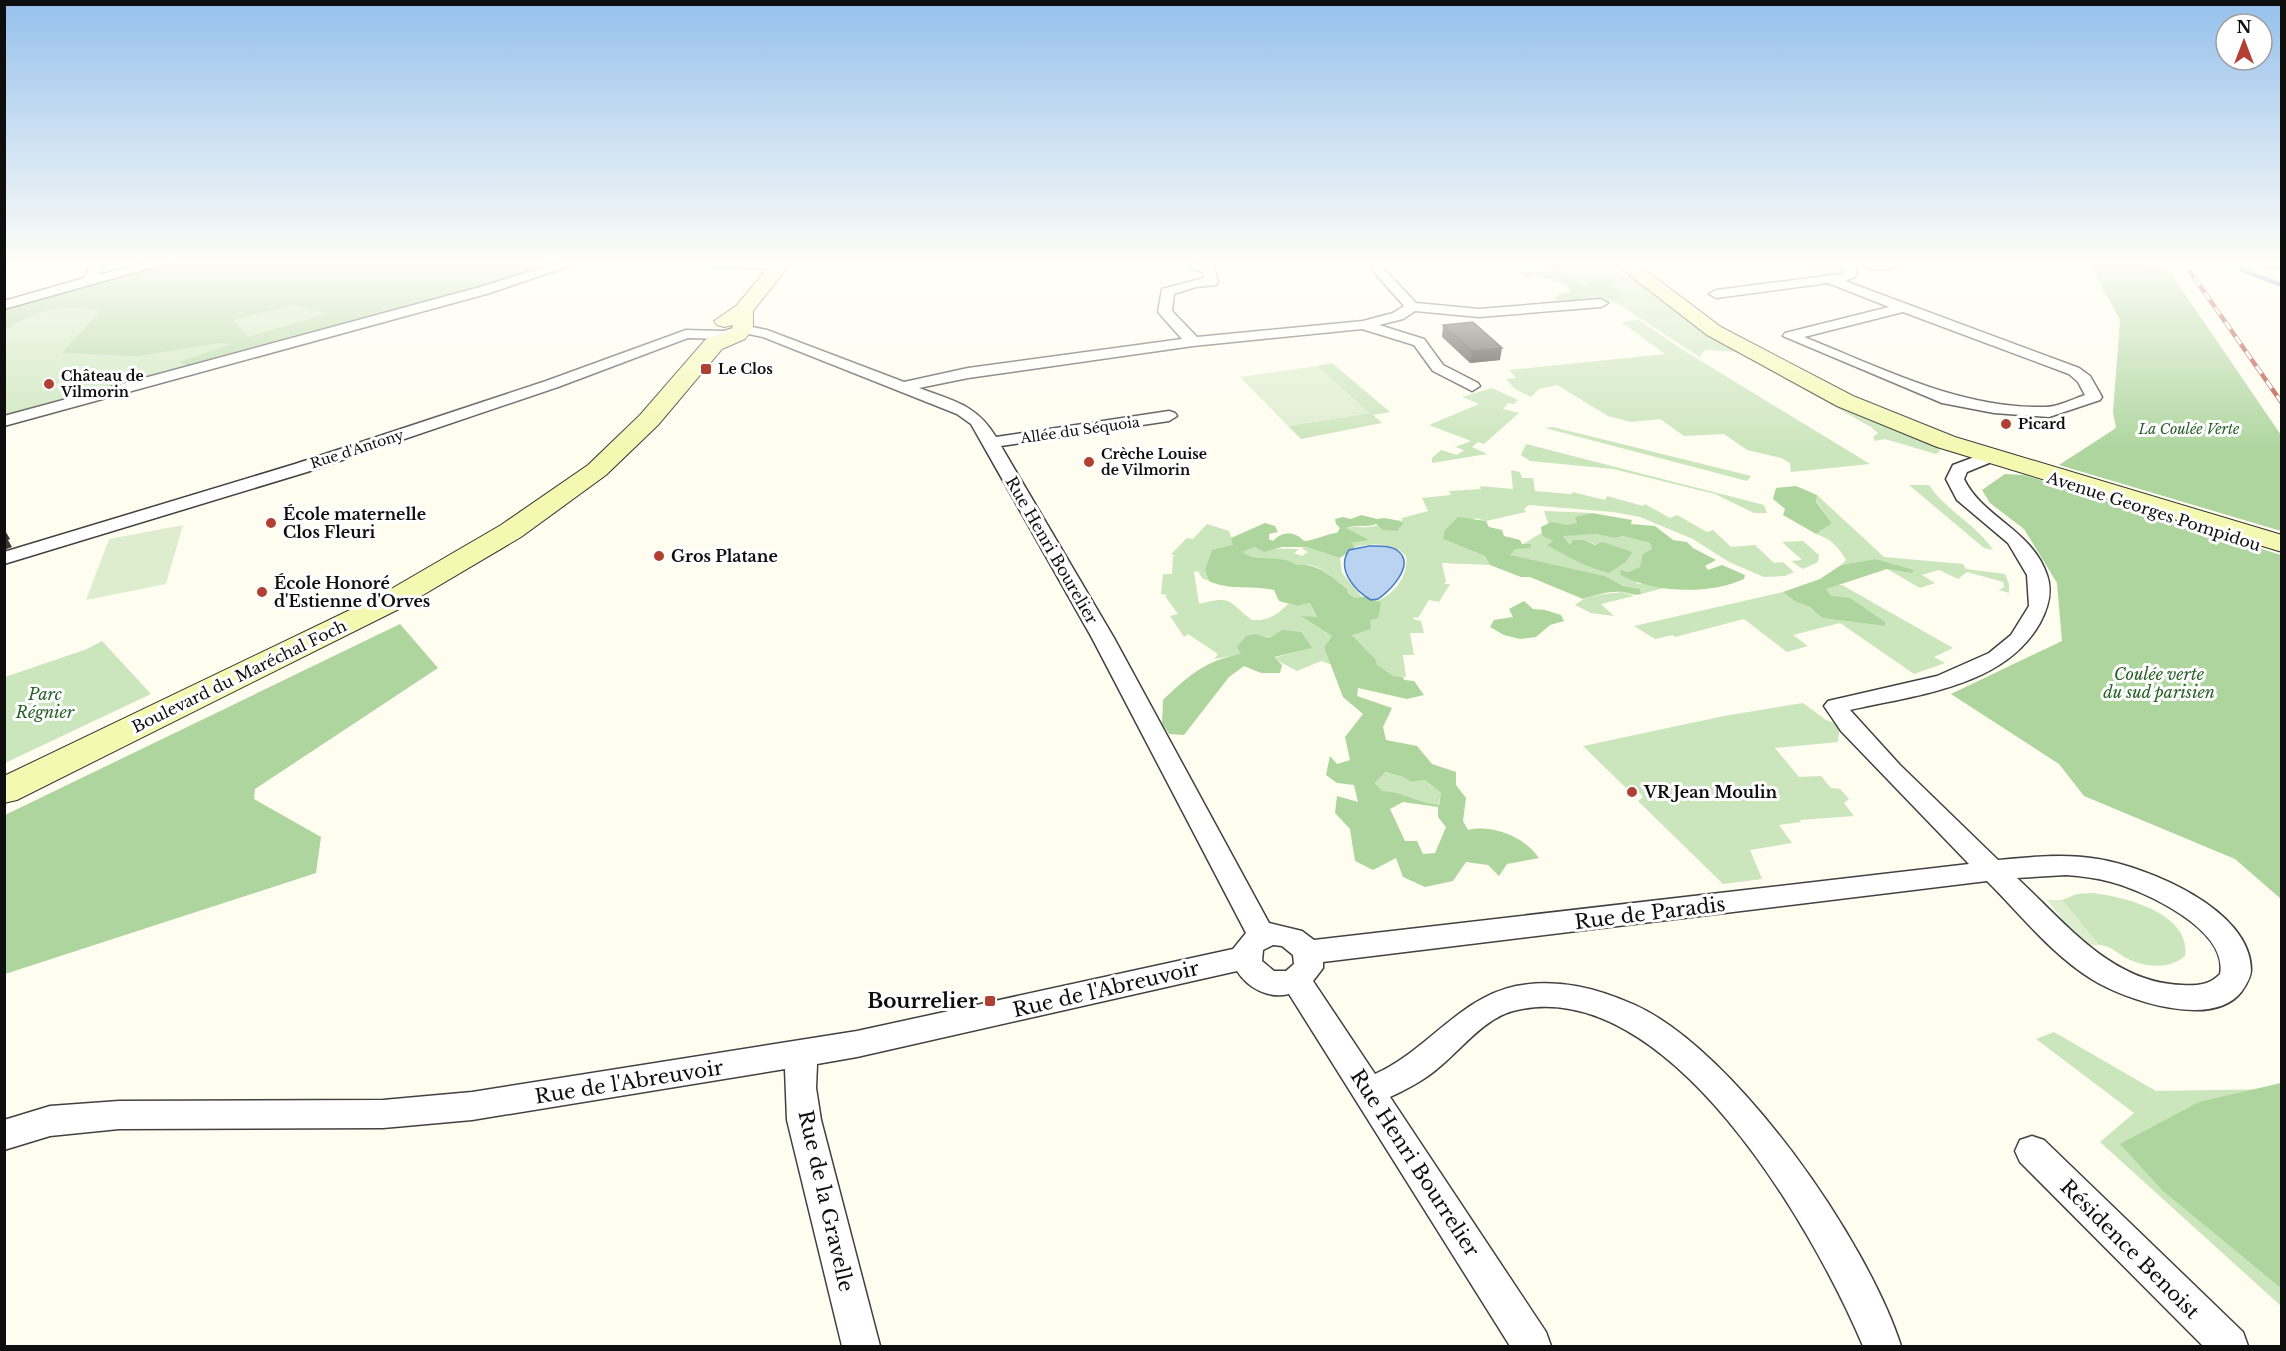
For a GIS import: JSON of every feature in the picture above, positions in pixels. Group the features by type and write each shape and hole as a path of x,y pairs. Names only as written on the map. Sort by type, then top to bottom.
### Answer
{"street":[{"path":"4,421 355,326"},
{"path":"710,339 732,326"},
{"name":"Rue Henri Bourelier","path":"753,326 767,334 963,411 978,421 1104,638 1166,760 1253,947"},
{"path":"1178,326 1193,342"},
{"path":"904,387 968,373 1193,342 1353,326"},
{"path":"1366,326 1419,342 1438,368 1472,386"},
{"name":"Avenue Georges Pompidou","path":"1707,326 1818,386 1994,455 2282,553"},
{"path":"1829,326 1790,336 1942,398 1994,408 2049,412 2094,397 2085,379 2073,371 1954,326"},
{"name":"Rue d'Antony","path":"4,558 327,459 552,384 686,334 710,339"},
{"name":"Boulevard du Maréchal Foch","path":"4,791 390,602 512,531 597,470 649,420 710,339"},
{"name":"Allée du Séquoia","path":"990,443 1169,416"},
{"name":"Rue de Paradis","path":"1302,966 1622,917 1991,871 2054,866 2098,869 2156,887 2202,917 2225,941 2233,954 2236,967 2234,978 2228,987 2217,994 2182,997 2160,994 2115,978 2075,952 1991,871 1853,730 1836,706 1944,681 1997,658 2020,639 2039,606 2037,575 2016,540 1963,496 1955,479 1959,469 1994,455"},
{"name":"Avenue Georges Pompidou","path":"2121,498 2282,544"},
{"path":"1280,934 1288,936 1302,966 1285,984 1263,980 1254,974 1253,947 1280,934"},
{"name":"Rue de l'Abreuvoir","path":"4,1135 50,1121 119,1115 383,1114 472,1106 801,1054 958,1023 1253,947"},
{"name":"Rue Henri Bourrelier","path":"1302,966 1369,1092 1532,1347"},
{"path":"1369,1092 1414,1070 1489,1009 1506,1001 1547,995 1577,996 1611,1009 1670,1043 1742,1114 1827,1231 1854,1280 1882,1347"},
{"name":"Rue de la Gravelle","path":"801,1054 800,1088 804,1120 861,1347"},
{"name":"Résidence Benoist","path":"2031,1151 2229,1347"}],"green space":[{"path":"4,326 334,326 5,418"},
{"path":"86,326 238,326 248,337 285,326 337,326 192,367 179,362 231,344 220,343 138,356 62,353"},
{"path":"1627,326 1648,326 1683,350 1870,464 1791,472 1790,463 1781,458 1747,450 1724,434 1684,436 1660,419 1631,422 1608,416 1557,385 1539,389 1531,397 1515,389 1506,379 1516,378 1509,370 1665,354"},
{"path":"1652,326 1698,326 1698,329 1737,352 1706,350 1701,354 1701,358"},
{"name":"La Coulée Verte","path":"2120,326 2207,326 2281,435 2281,531 2059,465 2116,428 2113,412"},
{"path":"1332,363 1390,412 1373,415 1382,423 1301,439 1288,426 1369,413 1317,366"},
{"path":"1317,366 1369,413 1288,426 1240,377"},
{"path":"1785,379 1847,409 1937,444 1940,451 1936,454 1885,439 1875,441 1873,437 1878,433 1871,427"},
{"path":"1492,388 1518,400 1514,404 1508,403 1503,409 1519,413 1484,444 1478,442 1472,447 1487,454 1432,463 1432,458 1441,450 1457,455 1464,450 1455,447 1471,441 1429,425 1479,404 1462,397"},
{"path":"1553,427 1751,476 1747,481 1545,428"},
{"path":"1526,444 1764,505 1767,513 1754,513 1715,494 1613,469 1530,461 1521,455"},
{"path":"1511,470 1520,472 1522,478 1533,478 1535,491 1569,494 1572,492 1605,500 1607,496 1643,506 1645,504 1670,518 1677,515 1707,532 1713,530 1731,547 1755,545 1774,563 1783,562 1794,572 1785,576 1764,577 1729,562 1693,539 1640,517 1613,512 1529,505 1524,509 1526,512 1486,521 1476,518 1444,531 1443,539 1485,556 1490,565 1442,563 1446,582 1444,584 1450,584 1439,602 1429,600 1418,618 1414,617 1413,619 1421,621 1424,633 1410,633 1414,655 1403,655 1406,677 1393,676 1376,665 1352,634 1370,620 1381,604 1377,601 1395,589 1403,577 1406,556 1389,546 1355,547 1350,543 1368,540 1344,529 1402,524 1402,518 1428,511 1422,498 1451,495 1449,491 1481,489 1480,486 1513,489"},
{"name":"Coulée verte du sud parisien","path":"2005,474 2024,475 2281,555 2281,899 2235,859 2084,796 2059,764 1951,694 2062,641 2057,583 2024,529 1990,503 1982,490"},
{"path":"1909,485 1929,485 1993,550 1984,548"},
{"path":"1796,486 1817,495 1816,502 1832,523 1816,534 1783,515 1785,509 1773,499 1776,488"},
{"path":"1817,495 1884,557 1963,564 1966,569 2005,574 2009,584 2009,593 1999,590 2004,587 2003,582 1967,572 1958,579 1939,570 1922,575 1935,583 1920,588 1887,569 1911,573 1875,559 1841,565 1846,560 1840,551 1826,538 1816,534 1832,523 1816,501"},
{"path":"1544,511 1592,513 1575,517 1578,523 1567,525 1548,523"},
{"path":"1592,513 1632,520 1631,524 1655,526 1673,540 1687,542 1693,548 1716,560 1705,566 1708,570 1722,565 1745,575 1744,579 1715,588 1698,590 1665,588 1634,581 1621,575 1620,570 1628,572 1640,567 1643,554 1652,549 1650,543 1623,536 1615,538 1595,534 1563,536 1570,545 1573,540 1584,540 1595,545 1602,542 1633,552 1626,562 1609,573 1585,565 1547,545 1553,541 1542,536 1541,527 1551,522 1567,525 1577,523 1575,517"},
{"path":"1361,515 1401,521 1403,524 1397,531 1383,530 1376,524 1346,528 1369,540 1351,543 1355,547 1340,558 1306,547 1282,547 1264,552 1255,547 1242,552 1248,556 1290,561 1296,565 1317,568 1347,588 1348,593 1355,598 1369,596 1381,603 1378,618 1370,620 1371,629 1352,635 1375,659 1377,665 1393,676 1414,681 1424,695 1407,699 1358,688 1357,696 1392,708 1383,727 1386,740 1417,746 1432,764 1456,772 1456,785 1466,798 1463,821 1468,830 1487,829 1507,834 1525,844 1539,858 1507,864 1499,876 1488,865 1466,862 1453,881 1425,887 1403,877 1396,858 1373,870 1355,861 1350,829 1335,813 1337,796 1358,802 1354,785 1337,783 1326,775 1330,756 1337,764 1350,760 1345,737 1363,714 1343,697 1324,647 1332,636 1300,616 1317,617 1310,603 1297,606 1279,601 1274,590 1217,584 1209,581 1205,570 1212,550 1233,545 1231,538 1265,523 1275,526 1278,532 1269,534 1269,539 1273,541 1280,535 1293,534 1304,541 1337,533 1340,528 1335,519 1343,517 1351,519","holes":["1385,772 1411,782 1425,780 1441,793 1439,805 1382,791 1375,783","1403,802 1438,807 1438,817 1446,827 1435,853 1423,854 1417,841 1405,841 1390,809"]},
{"path":"1458,517 1486,521 1489,527 1502,530 1504,536 1520,540 1522,544 1531,544 1530,548 1515,549 1510,555 1605,576 1624,586 1640,589 1641,594 1612,592 1583,599 1530,577 1521,577 1490,565 1485,556 1443,539 1444,531"},
{"path":"1207,524 1229,531 1234,545 1205,570 1209,581 1202,578 1198,571 1194,572 1199,604 1225,600 1252,620 1258,620 1272,616 1288,604 1297,606 1310,603 1317,618 1301,617 1332,636 1324,647 1333,665 1321,661 1297,671 1273,658 1311,648 1256,634 1242,654 1214,659 1218,654 1188,634 1184,637 1170,616 1178,614 1165,596 1168,595 1161,594 1163,574 1172,574 1173,556 1176,556 1171,554 1187,538 1193,539"},
{"path":"183,525 166,584 86,600 109,539"},
{"path":"1541,533 1542,536 1553,541 1548,545 1570,558 1609,573 1626,562 1633,552 1584,540 1570,545 1562,535 1595,534 1615,538 1623,536 1650,543 1652,549 1641,567 1628,572 1638,584 1649,583 1664,588 1641,594 1640,589 1625,586 1605,576 1509,555"},
{"path":"1803,541 1819,555 1818,562 1803,569 1791,561 1802,560 1782,542"},
{"path":"1255,547 1299,549 1294,553 1302,556 1308,552 1301,548 1306,547 1340,558 1342,573 1362,597 1355,598 1348,593 1347,587 1316,567 1267,561 1241,552"},
{"path":"1875,559 1914,570 1911,573 1887,569 1826,589 1831,596 1850,598 1885,622 1885,626 1822,618 1810,607 1796,602 1783,592 1820,579 1841,565"},
{"path":"1842,585 1953,648 1934,657 1945,663 1914,674 1840,623 1793,635 1808,646 1787,652 1744,619 1675,637 1673,635 1655,639 1634,626 1783,592 1796,602 1810,607 1822,618 1885,626 1850,598 1831,597 1826,589"},
{"path":"1622,592 1634,596 1601,604 1614,616 1591,613 1575,605 1592,596"},
{"path":"1524,601 1533,609 1561,615 1564,621 1550,625 1536,637 1520,639 1504,635 1490,627 1494,620 1513,617 1509,609"},
{"path":"400,624 438,668 255,789 254,799 321,837 316,873 5,974 5,815"},
{"path":"1282,630 1301,632 1312,648 1274,657 1282,665 1280,673 1261,673 1244,666 1229,677 1184,735 1169,734 1162,723 1163,700 1172,691 1198,670 1218,660 1241,654 1237,647 1246,636 1256,634 1270,638"},
{"name":"Parc Régnier","path":"102,641 151,694 5,763 5,677 87,649"},
{"path":"1803,703 1826,720 1840,725 1838,742 1775,748 1799,777 1821,776 1831,788 1840,789 1849,799 1844,803 1854,816 1800,820 1801,822 1779,825 1792,843 1750,850 1762,879 1723,884 1638,801 1643,797 1634,786 1626,788 1583,746 1724,716"},
{"path":"1384,772 1403,777 1411,782 1425,780 1441,793 1438,806 1397,793 1382,791 1375,783"},
{"path":"2092,893 2136,903 2167,918 2178,928 2184,941 2185,956 2165,965 2150,965 2135,962 2110,948 2099,945 2062,900 2077,894"},
{"path":"2047,900 2062,900 2099,945 2084,946"},
{"path":"2054,1032 2156,1091 2281,1089 2281,1306 2100,1142 2134,1113 2036,1039"},
{"path":"2282,1083 2281,1288 2163,1191 2120,1144 2199,1102"}],"water":[{"path":"1369,546 1395,549 1403,557 1404,563 1399,578 1388,591 1378,599 1371,600 1353,585 1346,572 1345,564 1349,550"}],"building":[{"path":"1444,326 1478,326 1502,348 1472,351"}],"railway":[{"path":"2228,326 2282,403"}],"place":[{"name":"Le Clos","path":"706,369"},
{"name":"Château de Vilmorin","path":"49,384"},
{"name":"Picard","path":"2006,424"},
{"name":"Crèche Louise de Vilmorin","path":"1089,462"},
{"name":"École maternelle Clos Fleuri","path":"271,523"},
{"name":"Gros Platane","path":"659,556"},
{"name":"École Honoré d'Estienne d'Orves","path":"262,592"},
{"name":"VR Jean Moulin","path":"1632,792"},
{"name":"Bourrelier","path":"990,1001"}]}
